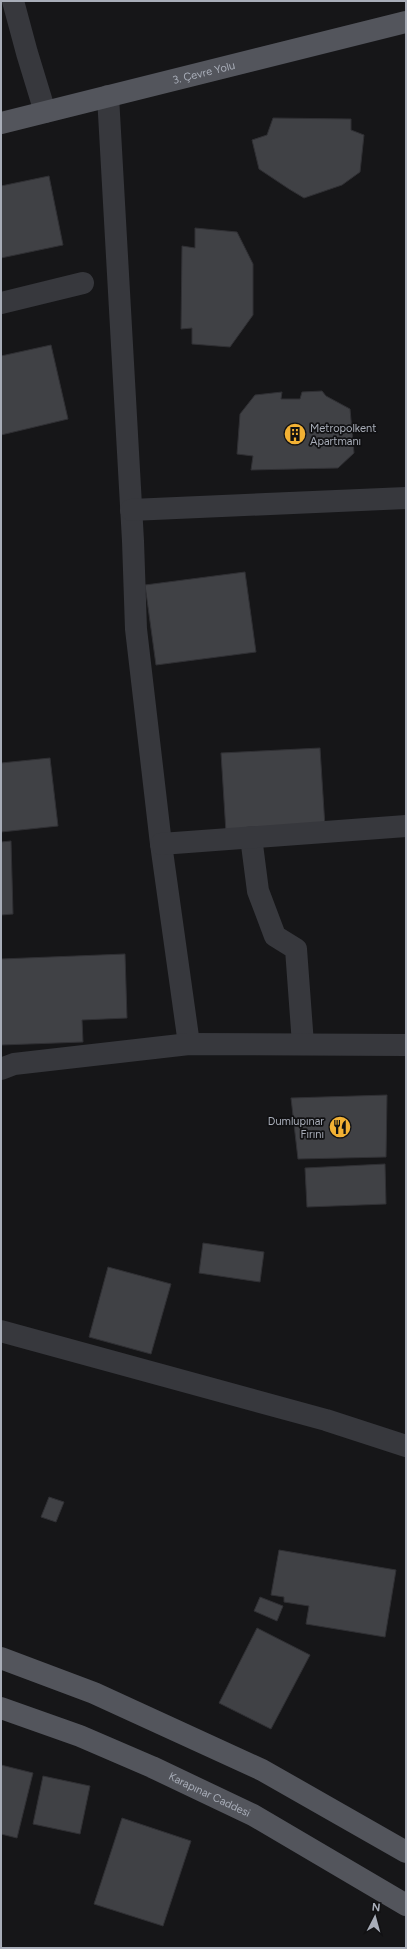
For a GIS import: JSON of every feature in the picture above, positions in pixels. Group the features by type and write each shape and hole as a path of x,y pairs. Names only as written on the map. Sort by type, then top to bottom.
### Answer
{"main road":[{"name":"3. Çevre Yolu","path":"1,124 406,22"},
{"path":"1,1658 94,1693 262,1770 406,1852"},
{"name":"Karapınar Caddesi","path":"1,1708 80,1736 152,1767 253,1815 406,1905"}],"street":[{"path":"13,1 45,112"},
{"path":"108,96 131,510 136,629 161,844 189,1044"},
{"path":"1,303 83,283"},
{"path":"131,510 406,498"},
{"path":"161,844 406,826"},
{"path":"251,837 258,891 275,936 296,949 303,1044"},
{"path":"1,1069 14,1064 189,1044 406,1045"},
{"path":"2,1336 326,1420 406,1446"}],"building":[{"path":"273,118 351,119 351,130 364,135 360,172 342,185 304,198 289,189 259,169 252,140 267,135"},
{"path":"49,176 63,245 1,258 1,186"},
{"path":"195,228 237,232 253,264 253,315 230,347 192,344 192,328 181,329 182,246 195,248"},
{"path":"51,345 68,419 1,435 1,356"},
{"name":"Metropolkent Apartmanı","path":"322,391 326,396 350,409 354,453 338,468 251,470 253,456 237,454 240,414 255,395 282,392 281,399 300,399 302,392"},
{"path":"245,572 256,652 156,665 145,585"},
{"path":"320,748 325,827 226,833 221,753"},
{"path":"50,758 58,826 1,832 1,763"},
{"path":"11,841 13,914 1,915 1,842"},
{"path":"125,954 127,1018 82,1020 83,1042 1,1045 1,959"},
{"name":"Dumlupınar Fırını","path":"387,1095 386,1157 298,1159 291,1098"},
{"path":"385,1164 386,1204 307,1207 305,1168"},
{"path":"203,1243 264,1252 260,1282 199,1273"},
{"path":"108,1267 171,1284 151,1354 89,1337"},
{"path":"49,1497 64,1502 56,1522 41,1517"},
{"path":"279,1550 396,1570 385,1637 306,1624 309,1606 284,1602 284,1597 271,1595"},
{"path":"260,1597 283,1606 277,1621 254,1611"},
{"path":"257,1628 310,1655 271,1729 219,1703"},
{"path":"1,1765 33,1773 17,1838 1,1834"},
{"path":"43,1776 90,1786 80,1834 33,1824"},
{"path":"122,1818 191,1841 163,1926 94,1904"}],"place":[{"name":"Metropolkent Apartmanı","path":"295,434"},
{"name":"Dumlupınar Fırını","path":"340,1127"}]}
